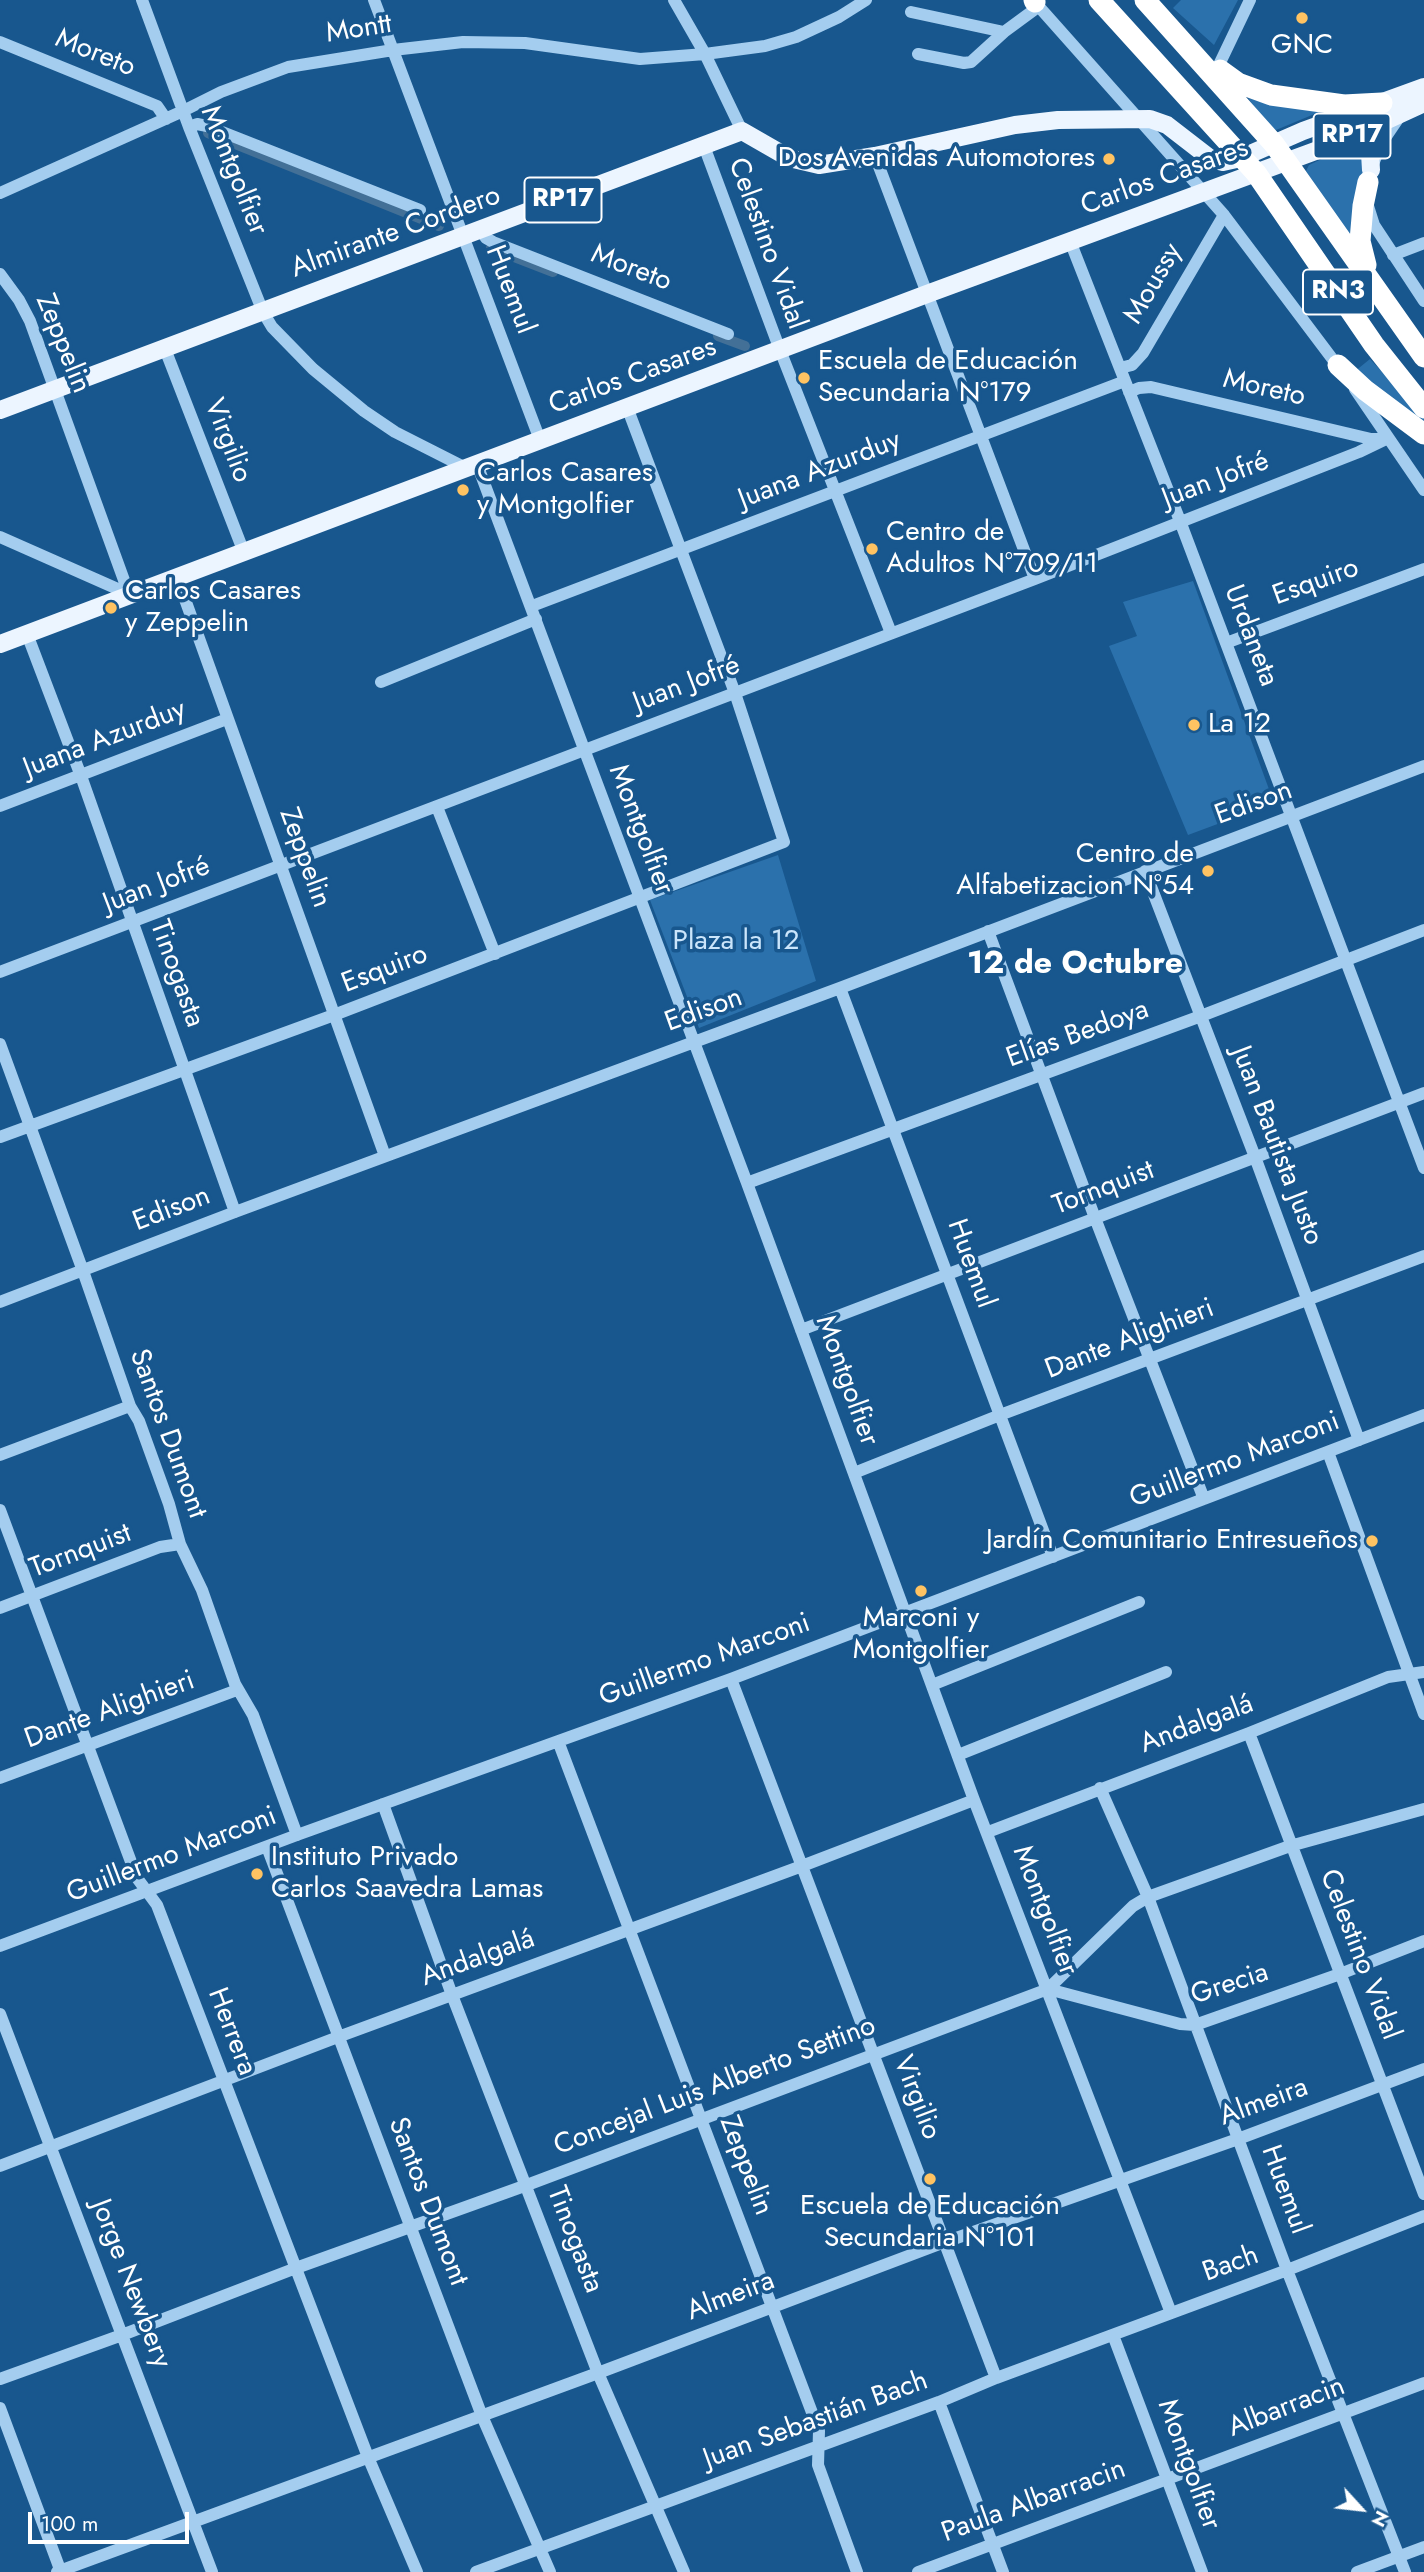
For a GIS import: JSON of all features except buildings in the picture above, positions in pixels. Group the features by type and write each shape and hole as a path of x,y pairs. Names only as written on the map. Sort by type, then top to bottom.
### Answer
{"highway":[{"name":"RN3","path":"1099,0 1248,166 1374,345 1424,408"},
{"name":"RN3","path":"1145,0 1274,144 1424,357"},
{"path":"1187,47 1238,83 1271,96 1344,105 1382,103"},
{"path":"1369,176 1360,241 1366,266 1374,283"},
{"path":"1338,365 1365,390 1424,434"}],"main road":[{"name":"RP17","path":"742,131 776,151 806,164 837,164 1015,125 1058,120 1139,119 1159,121 1167,125 1217,162 1248,166 1274,144 1320,124 1424,88"},
{"name":"RP17","path":"1286,161 1337,143 1424,103"},
{"path":"1320,124 1348,124 1359,132 1370,153 1369,176"},
{"name":"Almirante Cordero","path":"0,410 742,131"},
{"name":"Carlos Casares","path":"0,643 1205,192 1248,166 1286,161"}],"street":[{"name":"Montgolfier","path":"142,0 262,312 272,327 340,394 395,432 472,466 534,612 974,1800 1171,2313"},
{"name":"Huemul","path":"374,0 540,440"},
{"name":"Celestino Vidal","path":"674,0 705,54 742,131"},
{"name":"Montt","path":"0,193 221,92 274,71 441,43 501,41 624,58 658,59 705,54 765,46 796,37 839,17 866,0"},
{"path":"1217,69 1250,0"},
{"path":"918,54 971,62 1035,2 1224,215 1338,365 1424,490"},
{"path":"911,12 1004,32"},
{"name":"Moreto","path":"0,41 157,106 166,119"},
{"path":"1403,111 1381,144 1369,176 1369,214 1424,301"},
{"path":"189,127 197,124 208,126 420,210"},
{"name":"Celestino Vidal","path":"704,146 780,351 891,633"},
{"path":"875,156 1035,579"},
{"name":"Moussy","path":"1120,368 1132,365 1143,353 1224,215"},
{"name":"Moreto","path":"481,231 493,242 728,334"},
{"name":"Urdaneta","path":"1070,241 1180,521 1424,1168"},
{"path":"1393,255 1424,243"},
{"name":"Zeppelin","path":"0,274 30,321 130,594"},
{"name":"Virgilio","path":"165,349 243,550"},
{"name":"Moreto","path":"1127,386 1151,387 1371,439 1388,438"},
{"name":"Juana Azurduy","path":"381,682 534,612 682,550 979,435 1127,386"},
{"path":"627,407 735,693"},
{"name":"Juan Jofré","path":"0,972 1035,579 1359,452 1388,438"},
{"path":"0,537 130,594"},
{"name":"Esquiro","path":"1226,643 1424,569"},
{"name":"Zeppelin","path":"177,577 385,1156"},
{"name":"Tinogasta","path":"27,634 235,1212"},
{"name":"Esquiro","path":"0,1137 334,1015 784,842 735,693"},
{"name":"Juana Azurduy","path":"0,806 227,719"},
{"name":"Edison","path":"0,1302 1424,766"},
{"path":"438,807 495,954"},
{"name":"Juan Bautista Justo","path":"1145,871 1255,1157 1359,1440"},
{"name":"Elías Bedoya","path":"747,1183 1201,1016 1424,930"},
{"path":"988,931 1204,1499"},
{"name":"Huemul","path":"840,988 1053,1557"},
{"name":"Santos Dumont","path":"0,1044 130,1406 139,1421 169,1503 180,1544 199,1584 237,1690 253,1715 297,1835"},
{"name":"Tornquist","path":"801,1330 1424,1093"},
{"name":"Dante Alighieri","path":"854,1473 1424,1256"},
{"path":"0,1455 130,1406"},
{"name":"Guillermo Marconi","path":"0,1946 297,1835 731,1679 1424,1415"},
{"path":"1328,1452 1424,1714"},
{"name":"Herrera","path":"0,1510 137,1878 157,1905 368,2457 417,2572"},
{"name":"Tornquist","path":"0,1608 160,1547 180,1544"},
{"path":"932,1685 1139,1602"},
{"path":"958,1755 1166,1672"},
{"name":"Andalgalá","path":"988,1832 1388,1677 1424,1672"},
{"name":"Virgilio","path":"731,1679 996,2378"},
{"name":"Dante Alighieri","path":"0,1779 237,1690"},
{"name":"Celestino Vidal","path":"1249,1733 1424,2194"},
{"name":"Zeppelin","path":"558,1741 819,2431 818,2465 858,2572"},
{"name":"Huemul","path":"1100,1787 1148,1897 1287,2270 1405,2572"},
{"name":"Andalgalá","path":"0,2166 974,1800"},
{"name":"Tinogasta","path":"383,1804 452,1995 598,2373 684,2572"},
{"name":"Concejal Luis Alberto Settino","path":"0,2379 1048,1989 1133,1906 1148,1897 1290,1846 1424,1809"},
{"name":"Santos Dumont","path":"267,1847 482,2416 550,2572"},
{"name":"Grecia","path":"1048,1989 1180,2024 1195,2025 1424,1941"},
{"name":"Jorge Newbery","path":"0,2014 212,2572"},
{"name":"Almeira","path":"60,2572 945,2242 1238,2139 1424,2069"},
{"name":"Bach","path":"1171,2313 1424,2216"},
{"name":"Juan Sebastián Bach","path":"476,2572 939,2402 1171,2313"},
{"name":"Montgolfier","path":"1114,2335 1202,2572"},
{"name":"Albarracin","path":"1167,2479 1424,2383"},
{"path":"939,2402 1003,2572"},
{"path":"0,2408 60,2572"},
{"name":"Paula Albarracin","path":"918,2572 1167,2479"},
{"path":"1357,2572 1424,2547"}],"green space":[{"path":"1181,0 1238,0 1214,45 1173,8"},
{"path":"1248,98 1268,104 1324,110 1276,130 1268,127"},
{"path":"1357,142 1366,160 1353,241 1306,171 1309,165"},
{"path":"1370,359 1418,410 1424,419 1424,426 1354,372"},
{"name":"La 12","path":"1193,581 1274,803 1188,835 1109,646 1137,636 1123,602"},
{"name":"Plaza la 12","path":"778,855 816,981 699,1028 650,900"}],"waterway":[{"path":"208,133 439,226"},
{"path":"491,248 553,272"},
{"path":"718,336 745,346"}],"place":[{"name":"GNC","path":"1302,18"},
{"name":"Dos Avenidas Automotores","path":"1109,159"},
{"name":"Escuela de Educación Secundaria Nº179","path":"804,378"},
{"name":"Carlos Casares y Montgolfier","path":"463,490"},
{"name":"Centro de Adultos Nº709/11","path":"872,549"},
{"name":"Carlos Casares y Zeppelin","path":"111,608"},
{"name":"La 12","path":"1194,725"},
{"name":"Centro de Alfabetizacion Nº54","path":"1208,871"},
{"name":"Jardín Comunitario Entresueños","path":"1372,1541"},
{"name":"Marconi y Montgolfier","path":"921,1591"},
{"name":"Instituto Privado Carlos Saavedra Lamas","path":"257,1874"},
{"name":"Escuela de Educación Secundaria Nº101","path":"930,2179"}],"district":[{"name":"12 de Octubre","path":"1075,965"}]}
